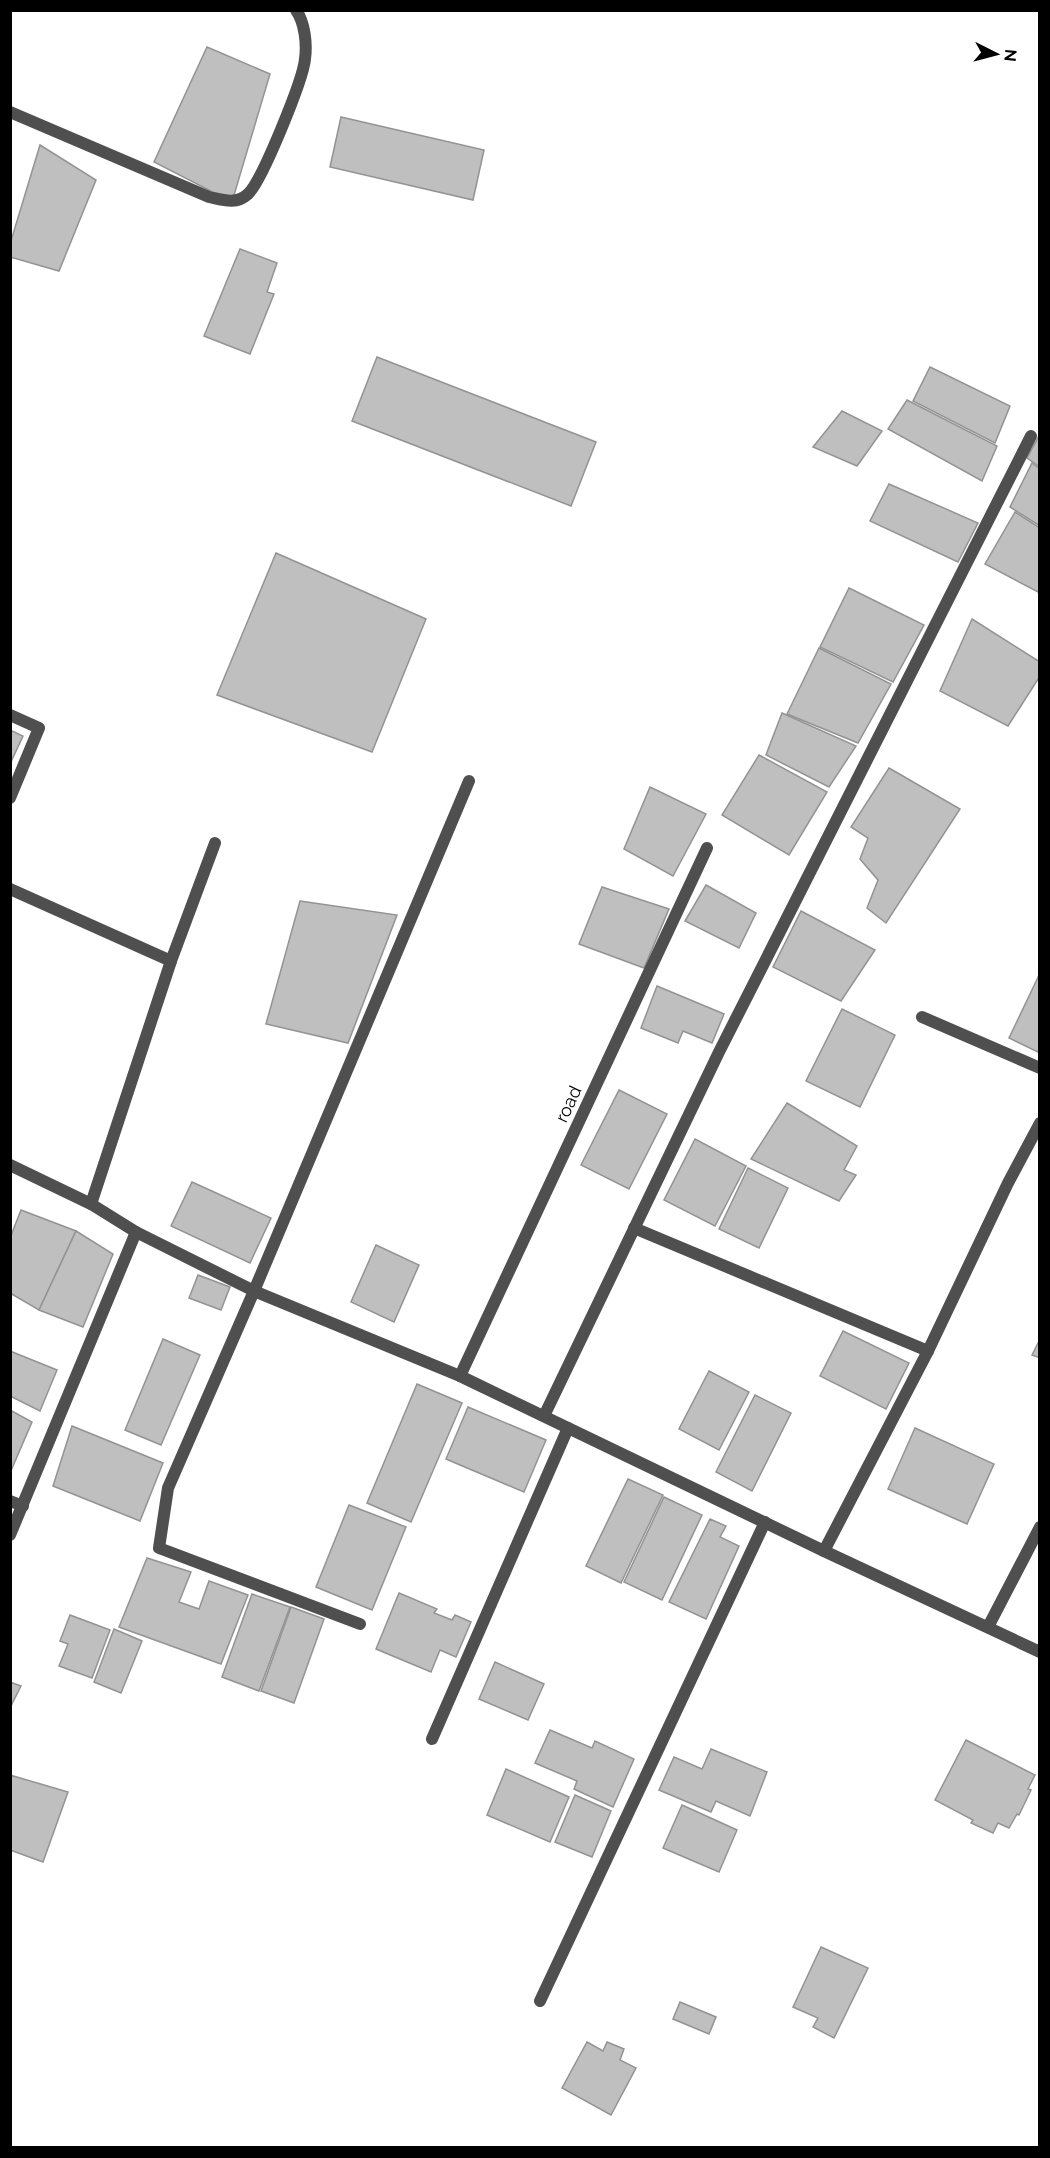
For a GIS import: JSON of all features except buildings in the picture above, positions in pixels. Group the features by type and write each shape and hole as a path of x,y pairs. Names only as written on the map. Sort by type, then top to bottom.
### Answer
{"street":[{"path":"10,112 209,197 232,202 248,195 261,177 297,87 305,60 305,38 296,10"},
{"path":"544,1416 729,1031 1030,436"},
{"path":"10,715 39,728 10,798"},
{"path":"360,1624 159,1548 168,1488 254,1291 469,781"},
{"path":"91,1204 171,961 215,843"},
{"name":"road","path":"460,1376 708,848"},
{"path":"10,889 171,961"},
{"path":"922,1017 1040,1068"},
{"path":"824,1551 928,1351 1008,1184 1040,1123"},
{"path":"10,1165 91,1204 136,1232 254,1291 460,1376 1040,1652"},
{"path":"634,1228 928,1351"},
{"path":"10,1535 136,1232"},
{"path":"432,1739 568,1428"},
{"path":"10,1501 23,1506"},
{"path":"540,2001 765,1522"},
{"path":"988,1627 1040,1527"}]}
